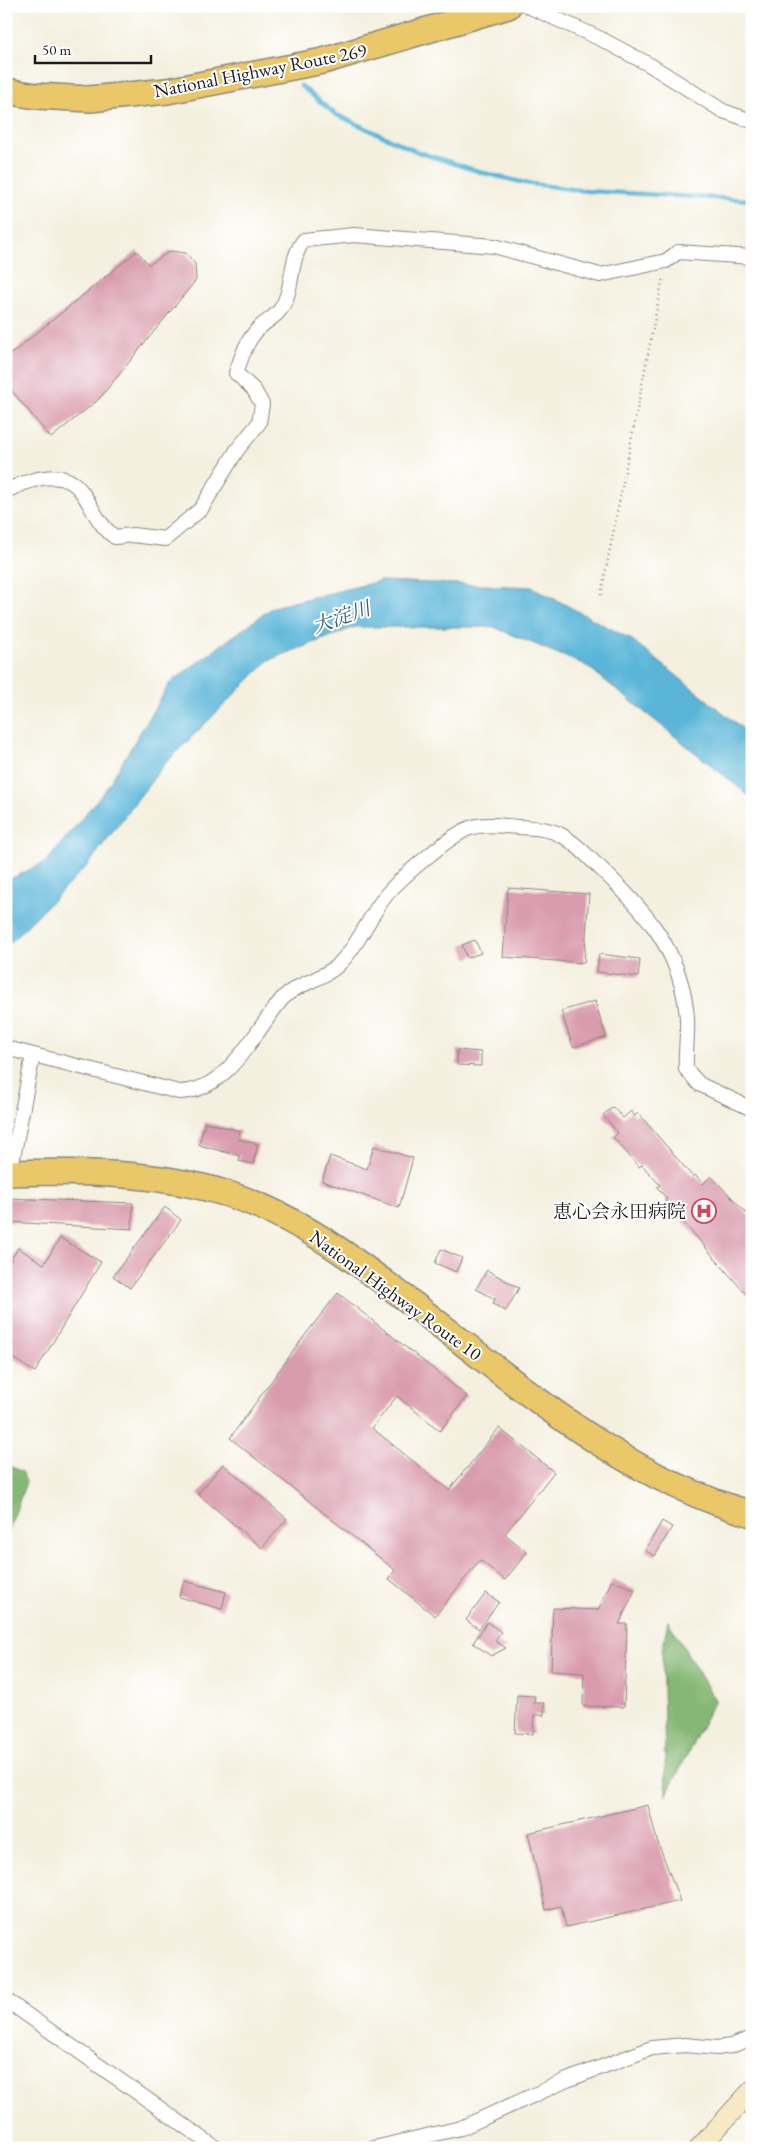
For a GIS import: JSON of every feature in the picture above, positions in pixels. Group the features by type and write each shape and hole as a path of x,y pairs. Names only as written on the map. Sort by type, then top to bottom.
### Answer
{"highway":[{"name":"National Highway Route 269","path":"6,91 36,96 90,99 167,91 323,61 508,6"},
{"name":"National Highway Route 10","path":"8,1173 113,1174 166,1180 229,1194 286,1218 325,1240 363,1266 575,1427 636,1466 694,1494 752,1514"}],"street":[{"path":"528,6 601,39 650,65 723,111 752,121"},
{"path":"6,491 28,480 48,476 71,481 81,490 92,512 116,537 133,535 165,539 201,509 236,450 259,423 262,404 254,390 236,373 246,343 280,310 289,287 296,249 304,240 354,235 494,246 600,275 666,261 678,252 752,257"},
{"path":"6,1048 178,1092 190,1092 204,1086 226,1071 240,1056 284,997 339,964 387,895 399,882 452,837 472,827 489,825 546,829 560,834 573,842 632,898 672,954 680,977 687,1018 686,1069 699,1084 752,1109"},
{"path":"8,1173 33,1056"},
{"path":"6,2000 216,2148"},
{"path":"374,2148 461,2128 567,2080 652,2048 685,2045 717,2048 731,2046 752,2038"},
{"path":"699,2148 752,2090"}],"path":[{"path":"601,595 666,261"}],"green space":[{"path":"6,1464 22,1472 26,1482 6,1539"},
{"path":"668,1621 715,1700 666,1796 662,1651"}],"water":[{"name":"大淀川","path":"380,581 532,587 632,640 752,736 752,798 587,666 494,627 355,627 269,660 162,767 86,867 6,947 6,881 46,862 106,789 170,683 273,607"}],"building":[{"path":"137,251 149,265 170,251 186,253 195,264 196,280 99,399 51,438 6,384 6,358"},
{"path":"508,888 589,894 584,963 503,957"},
{"path":"475,940 481,953 467,958 462,945"},
{"path":"599,954 640,959 638,977 597,972"},
{"path":"595,1001 606,1037 573,1047 561,1011"},
{"path":"457,1050 481,1052 481,1066 457,1065"},
{"path":"613,1107 623,1118 631,1111 635,1116 638,1113 693,1177 695,1175 703,1184 711,1176 752,1219 752,1301 665,1201 667,1199 657,1187 660,1185 642,1165 639,1167 613,1137 618,1133 603,1115"},
{"path":"205,1122 240,1131 238,1139 258,1144 253,1164 239,1161 240,1156 199,1145"},
{"path":"374,1146 413,1158 399,1208 322,1181 330,1156 367,1169"},
{"path":"6,1198 133,1203 132,1229 6,1222"},
{"path":"165,1207 181,1220 130,1288 113,1276"},
{"path":"60,1238 101,1262 35,1372 6,1354 6,1268 18,1248 44,1264"},
{"path":"441,1249 462,1258 456,1272 435,1263"},
{"path":"487,1270 519,1288 506,1311 493,1304 495,1299 476,1289"},
{"path":"338,1293 467,1396 440,1431 397,1396 372,1428 449,1490 499,1428 554,1472 505,1534 527,1552 505,1580 480,1560 435,1616 389,1579 395,1570 230,1438"},
{"path":"223,1464 287,1519 262,1548 198,1494"},
{"path":"662,1521 672,1527 655,1556 645,1551"},
{"path":"612,1580 635,1590 619,1624 627,1624 624,1707 583,1706 584,1673 551,1671 553,1608 598,1610"},
{"path":"184,1581 226,1592 222,1609 179,1597"},
{"path":"486,1593 499,1602 479,1629 466,1620"},
{"path":"487,1622 501,1632 495,1641 506,1648 491,1656 473,1643"},
{"path":"517,1695 535,1696 534,1703 544,1703 544,1715 534,1715 533,1734 515,1733"},
{"path":"648,1805 656,1837 680,1901 566,1927 561,1906 546,1910 528,1833"}],"waterway":[{"path":"301,86 335,114 418,152 484,173 525,183 587,191 752,200"}],"place":[{"name":"恵心会永田病院","path":"704,1211"}]}
